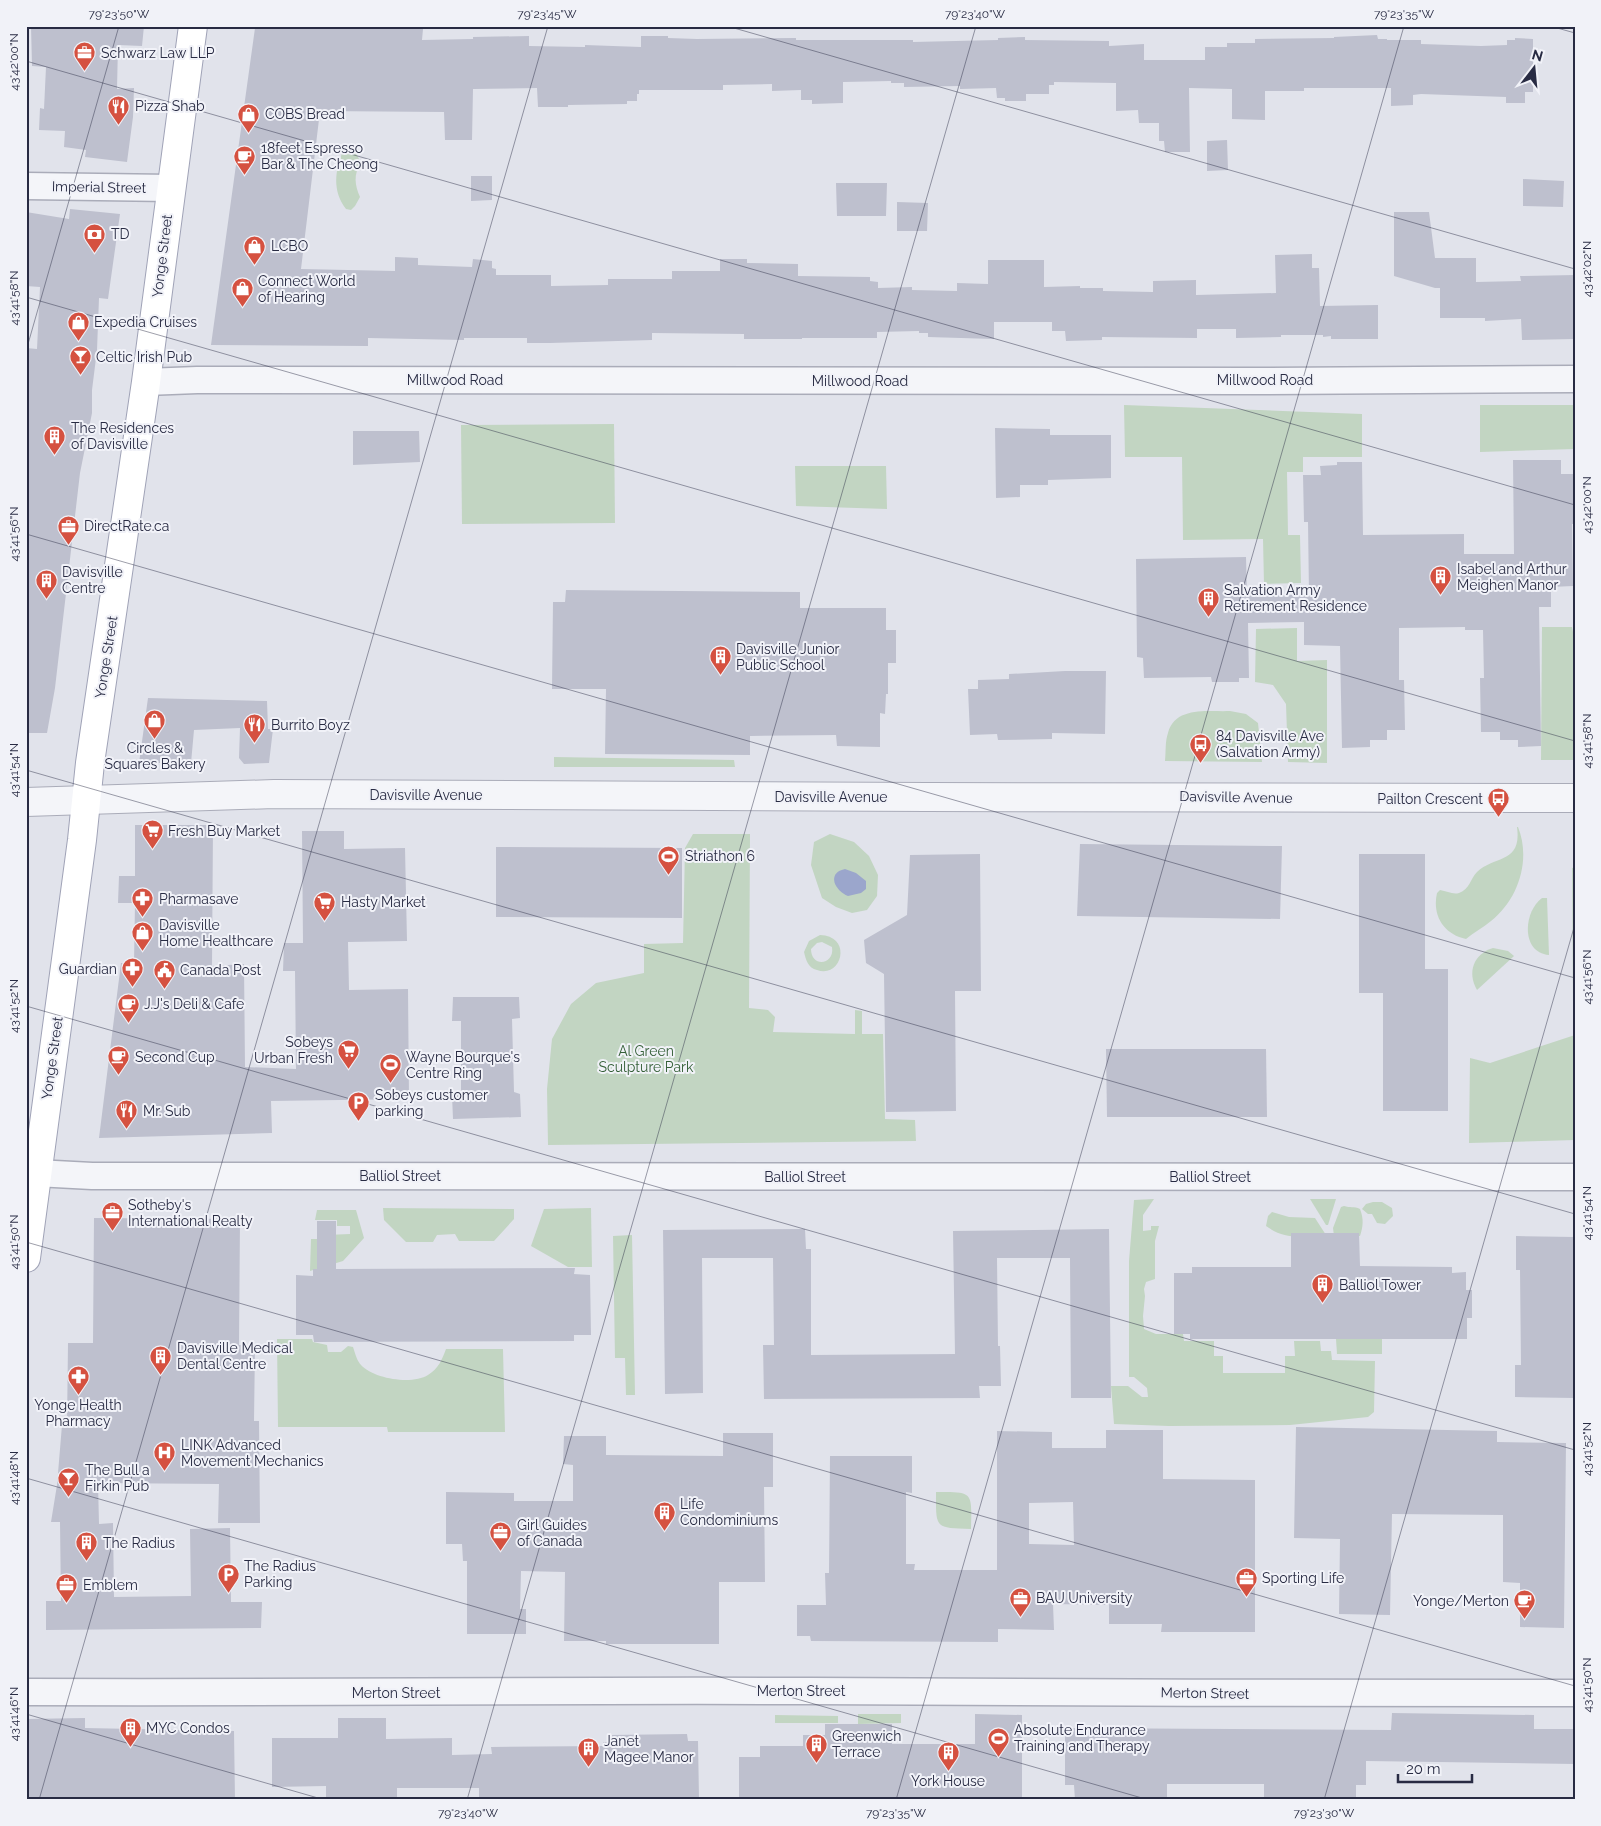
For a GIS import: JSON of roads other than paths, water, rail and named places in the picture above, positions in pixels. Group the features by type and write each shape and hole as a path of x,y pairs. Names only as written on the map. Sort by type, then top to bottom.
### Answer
{"main road":[{"name":"Yonge Street","path":"26,1258 90,763 122,559 193,26"}],"street":[{"name":"Imperial Street","path":"26,186 171,188"},
{"name":"Millwood Road","path":"146,382 197,380 1255,381 1575,379"},
{"name":"Davisville Avenue","path":"26,802 274,794 928,798 1575,798"},
{"name":"Balliol Street","path":"36,1173 92,1176 1575,1177"},
{"name":"Merton Street","path":"26,1692 832,1691 1271,1694 1575,1693"}],"water":[{"path":"845,869 856,873 866,881 866,889 861,893 848,896 843,894 836,886 834,878 839,871"}],"place":[{"name":"Schwarz Law LLP","path":"85,72"},
{"name":"Pizza Shab","path":"119,125"},
{"name":"COBS Bread","path":"249,133"},
{"name":"18feet Espresso Bar & The Cheong","path":"245,175"},
{"name":"TD","path":"95,253"},
{"name":"LCBO","path":"255,265"},
{"name":"Connect World of Hearing","path":"242,308"},
{"name":"Expedia Cruises","path":"78,341"},
{"name":"Celtic Irish Pub","path":"80,376"},
{"name":"The Residences of Davisville","path":"55,455"},
{"name":"DirectRate.ca","path":"68,545"},
{"name":"Isabel and Arthur Meighen Manor","path":"1441,596"},
{"name":"Davisville Centre","path":"46,599"},
{"name":"Salvation Army Retirement Residence","path":"1208,617"},
{"name":"Davisville Junior Public School","path":"720,676"},
{"name":"Circles & Squares Bakery","path":"155,739"},
{"name":"Burrito Boyz","path":"255,744"},
{"name":"84 Davisville Ave (Salvation Army)","path":"1200,763"},
{"name":"Pailton Crescent","path":"1499,818"},
{"name":"Fresh Buy Market","path":"152,850"},
{"name":"Striathon 6","path":"669,875"},
{"name":"Pharmasave","path":"143,918"},
{"name":"Hasty Market","path":"325,921"},
{"name":"Davisville Home Healthcare","path":"143,952"},
{"name":"Guardian","path":"133,988"},
{"name":"Canada Post","path":"164,989"},
{"name":"J.J's Deli & Cafe","path":"128,1023"},
{"name":"Sobeys Urban Fresh","path":"349,1069"},
{"name":"Second Cup","path":"119,1076"},
{"name":"Wayne Bourque's Centre Ring","path":"390,1084"},
{"name":"Sobeys customer parking","path":"359,1122"},
{"name":"Mr. Sub","path":"127,1130"},
{"name":"Sotheby's International Realty","path":"112,1232"},
{"name":"Balliol Tower","path":"1323,1304"},
{"name":"Davisville Medical Dental Centre","path":"161,1375"},
{"name":"Yonge Health Pharmacy","path":"78,1396"},
{"name":"LINK Advanced Movement Mechanics","path":"165,1472"},
{"name":"The Bull a Firkin Pub","path":"69,1497"},
{"name":"Life Condominiums","path":"664,1531"},
{"name":"Girl Guides of Canada","path":"501,1552"},
{"name":"The Radius","path":"87,1562"},
{"name":"The Radius Parking","path":"228,1593"},
{"name":"Sporting Life","path":"1246,1597"},
{"name":"Emblem","path":"67,1604"},
{"name":"BAU University","path":"1020,1617"},
{"name":"Yonge/Merton","path":"1525,1620"},
{"name":"MYC Condos","path":"130,1747"},
{"name":"Absolute Endurance Training and Therapy","path":"998,1757"},
{"name":"Greenwich Terrace","path":"816,1763"},
{"name":"Janet Magee Manor","path":"588,1768"},
{"name":"York House","path":"948,1772"}],"park label":[{"name":"Al Green Sculpture Park","path":"646,1060"}]}
